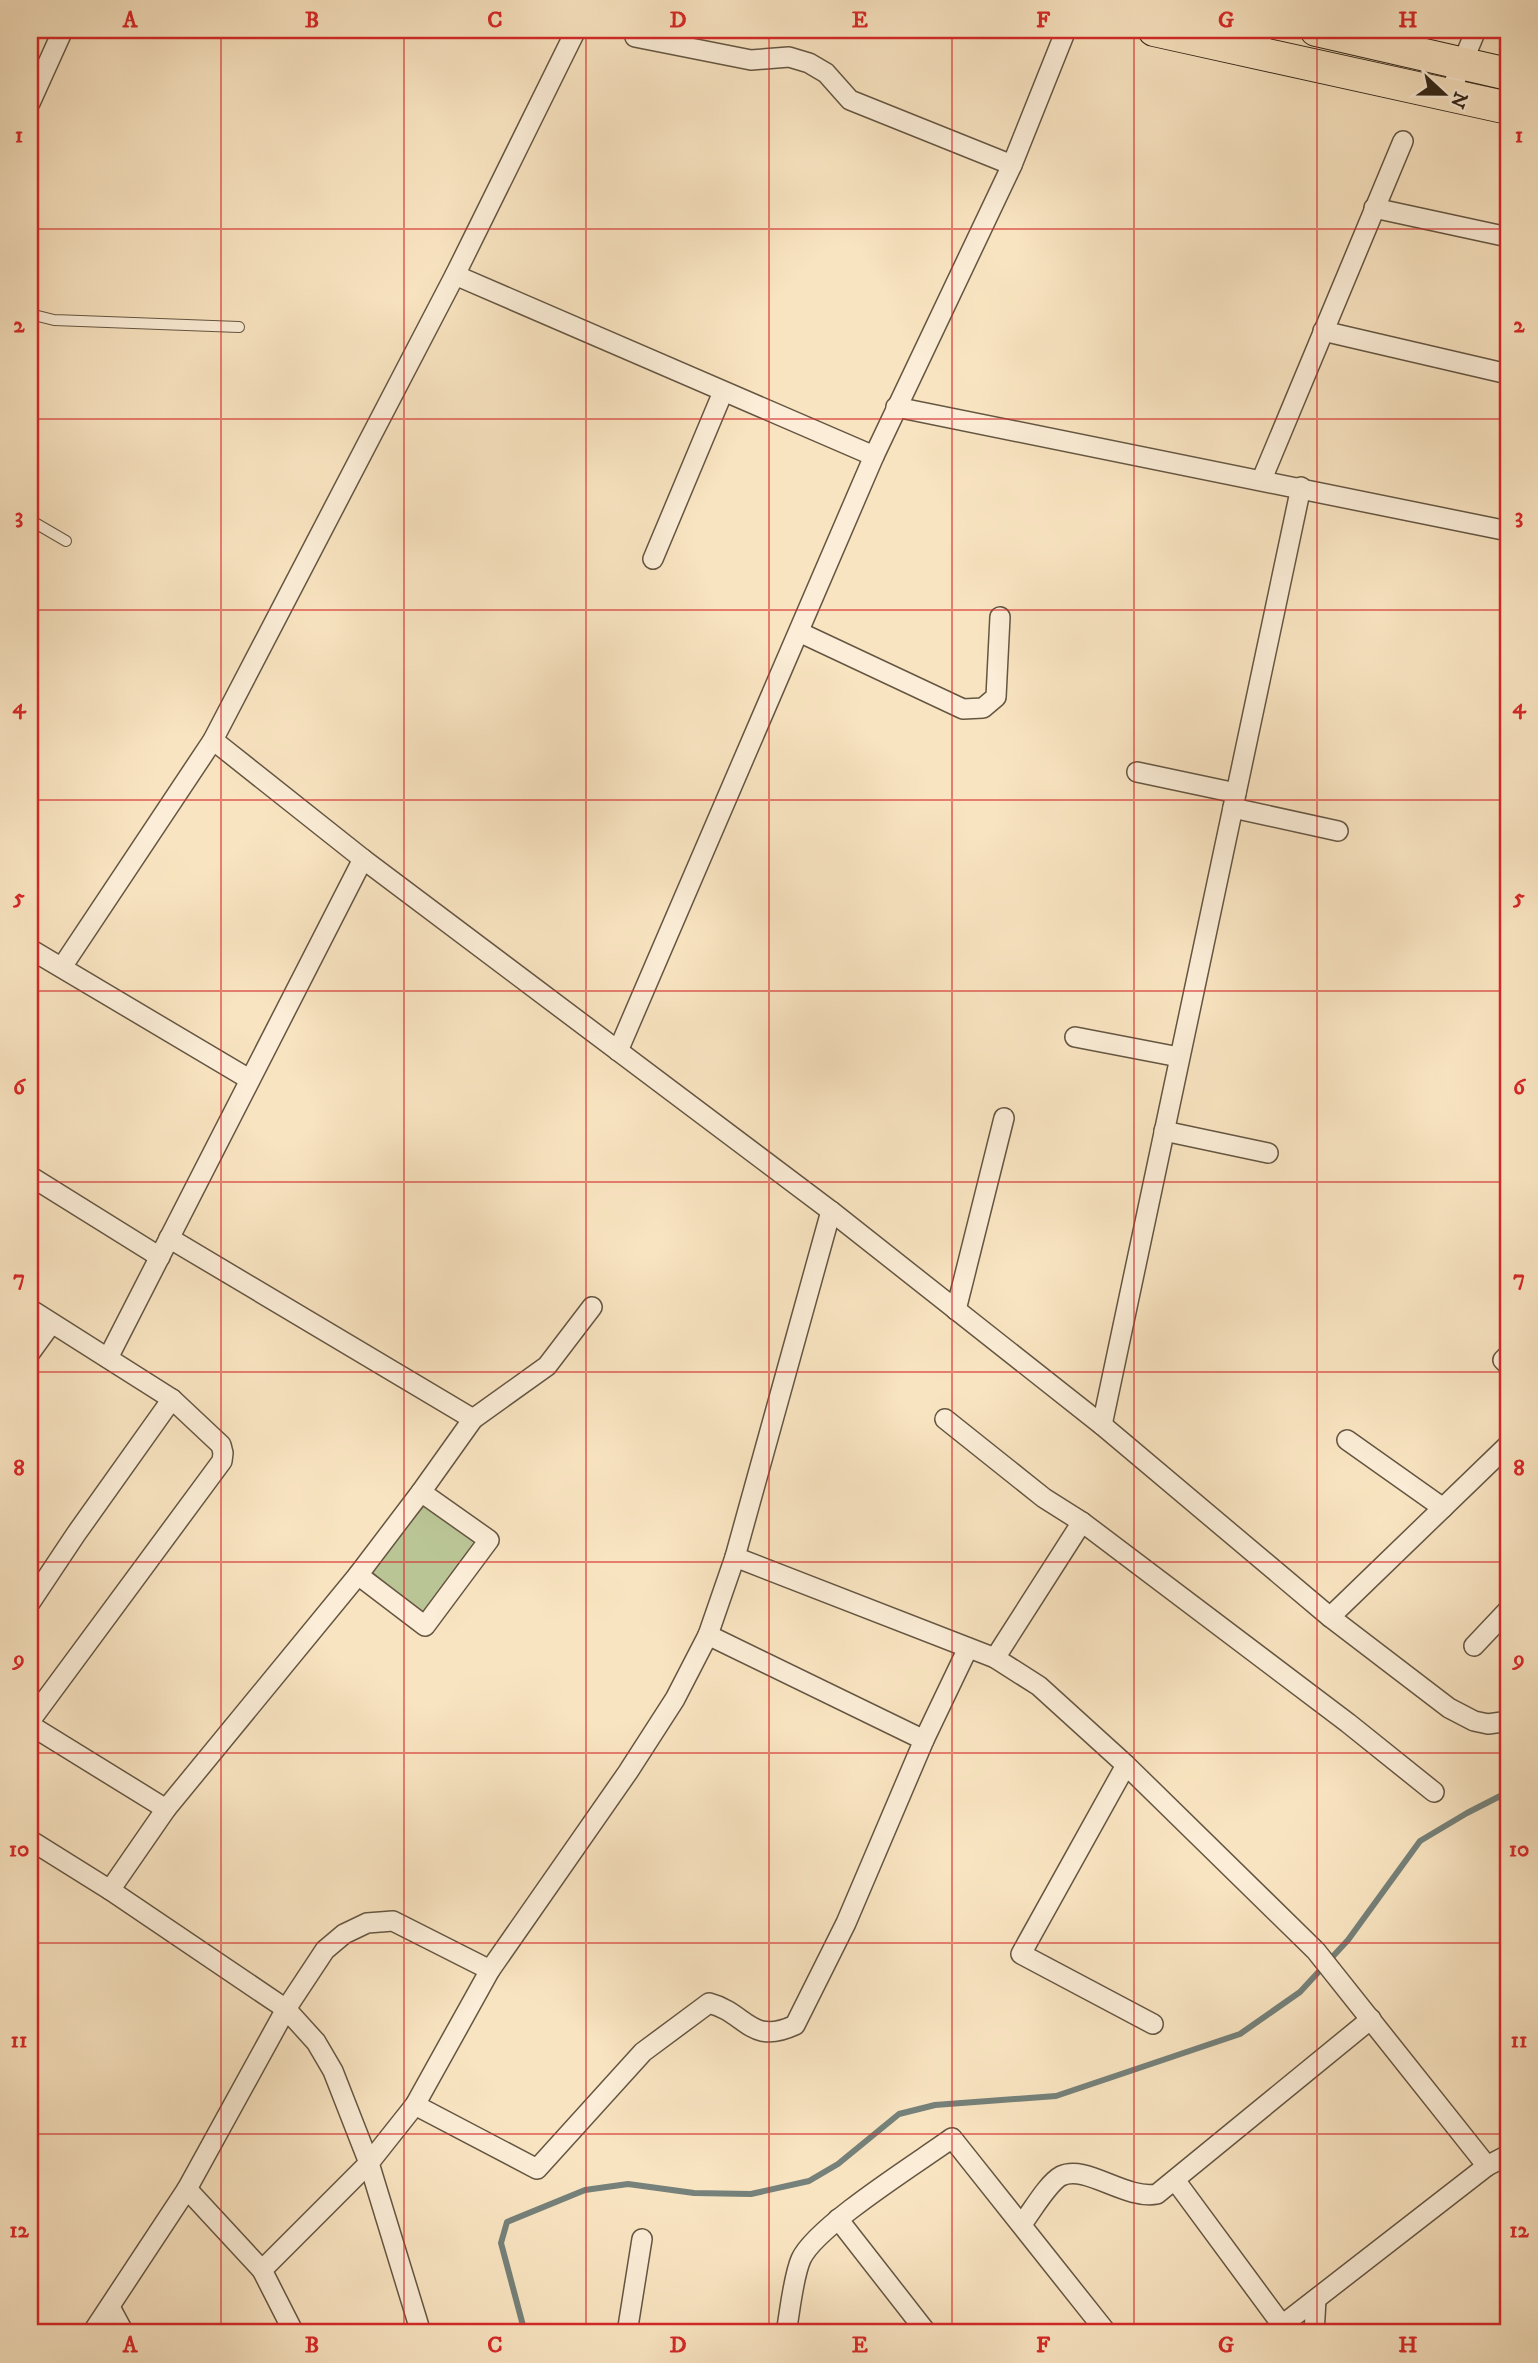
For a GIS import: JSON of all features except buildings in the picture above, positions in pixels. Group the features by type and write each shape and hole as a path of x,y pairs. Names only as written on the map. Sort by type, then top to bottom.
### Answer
{"main road":[{"path":"1154,30 1508,108"},
{"path":"1316,30 1508,74"}],"street":[{"path":"30,103 63,30"},
{"path":"62,967 213,740 455,275 576,30"},
{"path":"618,1051 874,456 1012,165 1066,30"},
{"path":"1449,95 1476,30"},
{"path":"635,37 751,60 789,57 809,63 826,73 836,88 850,100 1012,165"},
{"path":"1262,479 1403,141"},
{"path":"1374,208 1508,237"},
{"path":"455,275 874,456"},
{"path":"1323,331 1508,374"},
{"path":"653,559 723,392"},
{"path":"896,407 1262,479 1508,531"},
{"path":"1102,1426 1301,487"},
{"path":"799,632 963,709 983,708 996,697 1000,617"},
{"path":"213,740 363,859 831,1211 1102,1426 1330,1617 1450,1708 1474,1721 1502,1723"},
{"path":"1138,772 1338,831"},
{"path":"108,1358 363,859"},
{"path":"30,949 249,1079"},
{"path":"1075,1037 1179,1057"},
{"path":"956,1310 1004,1118"},
{"path":"1164,1132 1268,1153"},
{"path":"30,1176 160,1257"},
{"path":"262,2270 369,2163 415,2105 490,1970 675,1699 708,1635 735,1557 831,1211"},
{"path":"169,1238 473,1419"},
{"path":"110,1890 166,1809 358,1574 473,1419 547,1366 592,1307"},
{"path":"30,1309 172,1399 220,1445 223,1453 222,1461 30,1723 166,1809"},
{"path":"30,1353 51,1324"},
{"path":"1508,1355 1503,1360 1508,1365"},
{"path":"30,1603 172,1399"},
{"path":"945,1419 1044,1499 1082,1522 1348,1723 1434,1792"},
{"path":"1347,1440 1443,1508"},
{"path":"1330,1617 1508,1445"},
{"path":"358,1574 425,1626 489,1539 421,1492"},
{"path":"995,1658 1082,1522"},
{"path":"735,1557 995,1658 1039,1686 1126,1765 1316,1951 1487,2166"},
{"path":"1474,1646 1508,1611"},
{"path":"708,1635 924,1740"},
{"path":"415,2105 537,2169 643,2052 709,2003 724,2007 748,2025 767,2033 781,2032 795,2025 846,1923 924,1740 968,1648"},
{"path":"1126,1765 1021,1954 1153,2024"},
{"path":"30,1840 110,1890 286,2009 316,2042 333,2071 369,2163 421,2333"},
{"path":"92,2333 187,2189 286,2009 325,1950 344,1934 367,1923 393,1921 490,1970"},
{"path":"1022,2224 1060,2176 1078,2173 1136,2195 1157,2194 1371,2019"},
{"path":"786,2333 801,2260 811,2243 838,2219 952,2138 1107,2333"},
{"path":"1175,2180 1277,2329 1487,2166 1508,2155"},
{"path":"187,2189 262,2270 294,2333"},
{"path":"838,2219 927,2333"},
{"path":"627,2333 642,2239"},
{"path":"1314,2333 1316,2300"},
{"path":"110,2307 124,2333"}],"lane":[{"path":"30,314 54,320 240,327"},
{"path":"30,520 66,541"}],"green space":[{"path":"424,1505 476,1541 422,1614 370,1571"}],"waterway":[{"path":"525,2333 501,2243 507,2222 585,2190 628,2184 694,2193 751,2194 809,2181 838,2164 899,2114 935,2105 1056,2096 1240,2034 1300,1992 1348,1940 1420,1841 1508,1792"},
{"path":"30,2000 34,2027 30,2042"}]}
